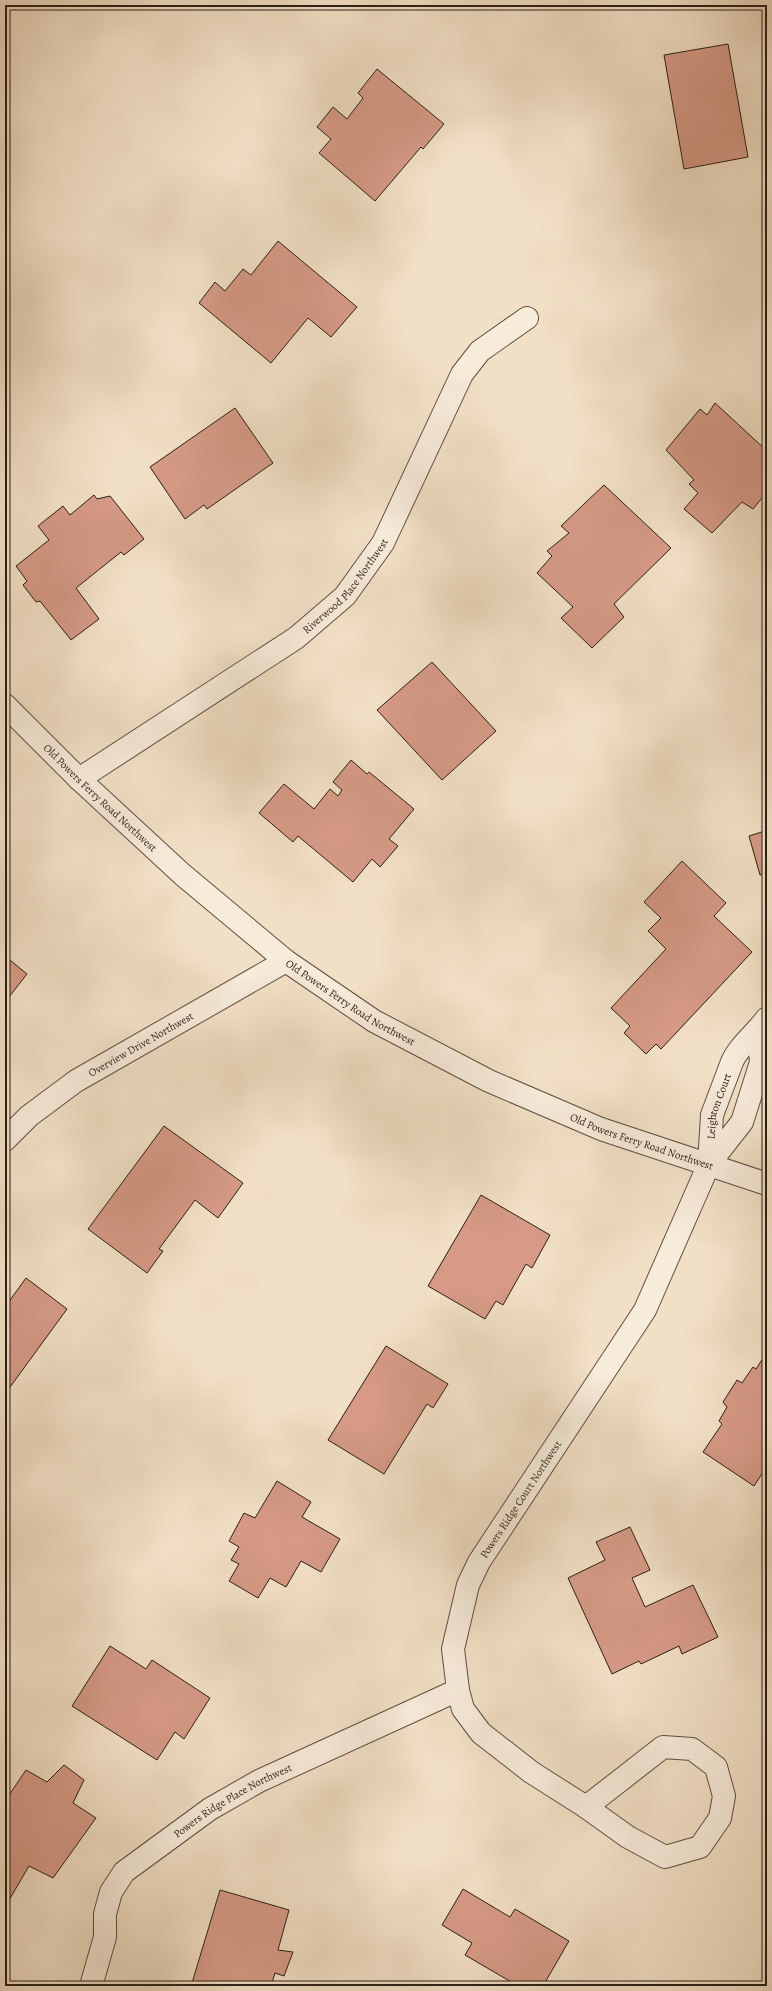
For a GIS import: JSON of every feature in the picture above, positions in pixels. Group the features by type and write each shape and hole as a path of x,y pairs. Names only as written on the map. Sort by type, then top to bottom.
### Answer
{"street":[{"name":"Riverwood Place Northwest","path":"78,779 296,638 345,596 383,543 462,374 480,351 527,318"},
{"name":"Old Powers Ferry Road Northwest","path":"5,705 78,779 183,875 286,961 374,1021 489,1081 601,1129 767,1184"},
{"name":"Overview Drive Northwest","path":"5,1140 29,1116 76,1081 286,961"},
{"name":"Leighton Court","path":"709,1164 712,1115 735,1056 762,1024"},
{"name":"Leighton Court","path":"709,1164 742,1122 761,1062 762,1024"},
{"name":"Powers Ridge Court Northwest","path":"586,1808 663,1747 692,1749 716,1768 724,1796 720,1818 700,1847 665,1857 628,1837 531,1772 481,1734 464,1709 458,1690 453,1649 468,1585 479,1562 645,1310 709,1164"},
{"name":"Powers Ridge Place Northwest","path":"91,1986 105,1937 105,1914 111,1892 124,1872 210,1809 259,1781 458,1690"}],"building":[{"path":"728,44 748,157 684,169 664,55"},
{"path":"377,69 444,124 423,149 421,147 375,201 319,153 331,139 317,127 333,107 347,119 363,98 358,93"},
{"path":"278,241 357,307 331,337 308,318 271,363 199,303 215,282 225,291 243,269 251,275"},
{"path":"715,403 767,451 767,492 753,509 742,502 712,533 684,509 698,493 689,484 694,480 666,450 700,409 707,415"},
{"path":"235,408 273,463 207,509 204,505 185,519 150,467"},
{"path":"604,485 671,548 614,604 624,617 592,648 561,618 573,607 537,573 552,556 547,551 569,533 561,526"},
{"path":"94,495 97,499 110,496 144,539 124,555 121,552 76,588 99,619 71,640 40,601 36,602 23,585 27,581 16,566 49,540 38,526 63,506 70,515"},
{"path":"432,662 496,731 442,780 377,710"},
{"path":"351,760 367,774 369,772 414,809 389,839 398,846 380,867 372,859 353,882 298,836 293,842 259,813 284,784 314,809 330,789 338,796 342,790 333,782"},
{"path":"767,828 767,873 760,875 749,836 765,831 764,829"},
{"path":"682,861 726,903 714,916 752,952 661,1049 656,1044 646,1054 624,1033 630,1026 611,1008 666,949 648,931 661,918 644,902"},
{"path":"5,956 27,974 5,1002"},
{"path":"164,1126 243,1183 218,1218 195,1200 159,1249 163,1251 147,1273 88,1229"},
{"path":"481,1195 550,1235 532,1268 526,1264 503,1305 496,1301 485,1319 428,1286"},
{"path":"26,1278 67,1309 5,1394 5,1307"},
{"path":"386,1346 448,1384 433,1408 427,1404 384,1474 328,1440"},
{"path":"767,1352 767,1466 754,1486 703,1452 722,1424 719,1421 727,1407 723,1402 737,1380 742,1383 753,1367 756,1369"},
{"path":"277,1481 311,1502 302,1517 340,1539 321,1572 301,1561 286,1587 270,1578 258,1598 229,1581 239,1564 231,1560 239,1547 229,1541 244,1513 255,1518"},
{"path":"630,1527 650,1570 632,1578 645,1607 693,1585 718,1637 682,1654 679,1646 641,1664 639,1661 612,1674 568,1578 605,1560 596,1542"},
{"path":"110,1646 146,1669 152,1660 210,1698 184,1739 175,1732 157,1760 72,1706"},
{"path":"64,1765 84,1780 73,1803 96,1818 53,1878 29,1866 5,1907 5,1801 26,1770 47,1782"},
{"path":"463,1889 510,1917 515,1909 569,1941 543,1986 518,1986 465,1955 472,1943 442,1925"},
{"path":"220,1890 289,1910 278,1950 293,1952 284,1976 275,1973 271,1986 203,1986 192,1983"}]}
